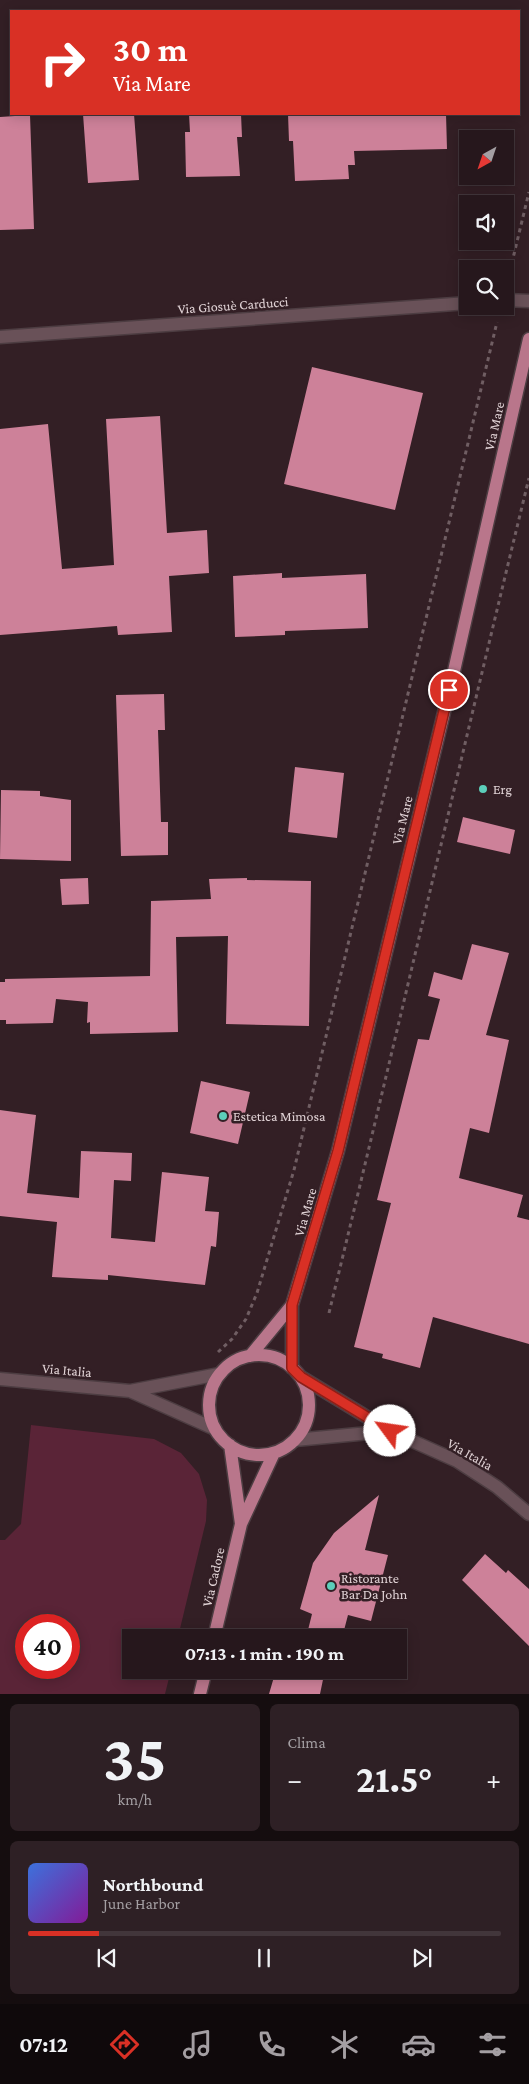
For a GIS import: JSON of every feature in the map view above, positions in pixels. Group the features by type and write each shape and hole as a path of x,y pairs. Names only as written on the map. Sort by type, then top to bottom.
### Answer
{"main road":[{"name":"Via Mare","path":"296,1372 292,1305 338,1151 454,671 529,339"},
{"name":"Via Mare","path":"250,1356 292,1305"},
{"path":"265,1355 280,1360 296,1372 307,1392 309,1409 304,1426 295,1440 274,1452 259,1455 243,1452 230,1445 215,1429 210,1416 209,1401 212,1387 219,1374 228,1365 250,1356 265,1355"},
{"name":"Via Cadore","path":"230,1445 240,1524"},
{"name":"Via Cadore","path":"216,1629 240,1524 274,1452"},
{"path":"200,1694 204,1679"}],"street":[{"path":"514,300 529,301"},
{"name":"Via Giosuè Carducci","path":"0,337 459,303"},
{"name":"Via Italia","path":"296,1372 390,1431 456,1461 497,1487 529,1514"},
{"name":"Via Italia","path":"0,1379 130,1391 219,1374"},
{"name":"Via Italia","path":"130,1391 215,1429"},
{"name":"Via Italia","path":"295,1440 390,1431"}],"path":[{"path":"513,260 529,192"},
{"path":"216,1353 232,1339 246,1319 256,1293 294,1170 497,322"},
{"path":"329,1313 411,979 529,478"}],"shaded area":[{"path":"31,1425 154,1439 181,1453 199,1474 207,1500 206,1521 180,1629 122,1629 122,1679 169,1679 165,1694 0,1694 0,1540 5,1540 21,1524"}],"building":[{"path":"30,115 34,229 0,230 0,117"},
{"path":"83,115 134,115 139,180 88,183"},
{"path":"189,115 241,115 242,137 237,137 240,176 186,177 185,132 190,132"},
{"path":"288,115 446,115 447,149 354,151 355,165 348,165 349,179 295,181 293,141 289,141"},
{"path":"312,367 423,393 395,510 284,484"},
{"path":"160,416 167,533 207,530 209,573 169,576 172,632 118,635 117,626 0,635 0,429 48,424 62,569 114,565 106,419"},
{"path":"282,573 282,578 366,574 368,628 285,631 285,635 235,637 233,576"},
{"path":"164,694 165,730 158,730 161,822 168,822 168,855 121,856 116,695"},
{"path":"295,767 344,773 337,838 288,832"},
{"path":"1,790 40,791 40,796 71,800 71,861 0,859"},
{"path":"463,817 515,830 510,854 457,842"},
{"path":"88,878 89,904 62,905 60,879"},
{"path":"247,878 247,880 311,881 309,1026 226,1024 228,936 176,937 178,1032 90,1034 90,1022 87,1023 88,1002 56,999 53,1023 6,1024 6,1020 0,1020 0,982 5,982 5,979 150,976 151,901 211,899 209,879"},
{"path":"472,944 509,953 486,1035 509,1040 489,1133 470,1128 459,1178 523,1195 517,1217 529,1220 529,1344 433,1317 420,1368 382,1358 383,1354 354,1347 391,1203 377,1200 418,1039 429,1040 440,999 428,996 434,972 462,980"},
{"path":"201,1081 250,1092 238,1144 190,1133"},
{"path":"0,1110 36,1115 27,1193 79,1198 81,1151 132,1153 131,1181 114,1180 111,1238 155,1242 162,1172 209,1177 205,1211 219,1212 216,1247 211,1246 205,1285 108,1275 108,1280 52,1277 57,1222 0,1216"},
{"name":"Ristorante Bar Da John","path":"379,1495 365,1550 388,1555 371,1621 348,1615 344,1629 308,1629 312,1614 300,1609 313,1563 334,1533"},
{"path":"485,1554 506,1573 508,1570 529,1589 529,1646 462,1580"},
{"path":"273,1679 323,1679 320,1694 269,1694"}],"place":[{"name":"Erg","path":"483,789"},
{"name":"Estetica Mimosa","path":"223,1116"},
{"name":"Ristorante Bar Da John","path":"331,1586"}],"route":[{"path":"390,1431 301,1377 292,1368 292,1305 338,1151 449,690"}]}
